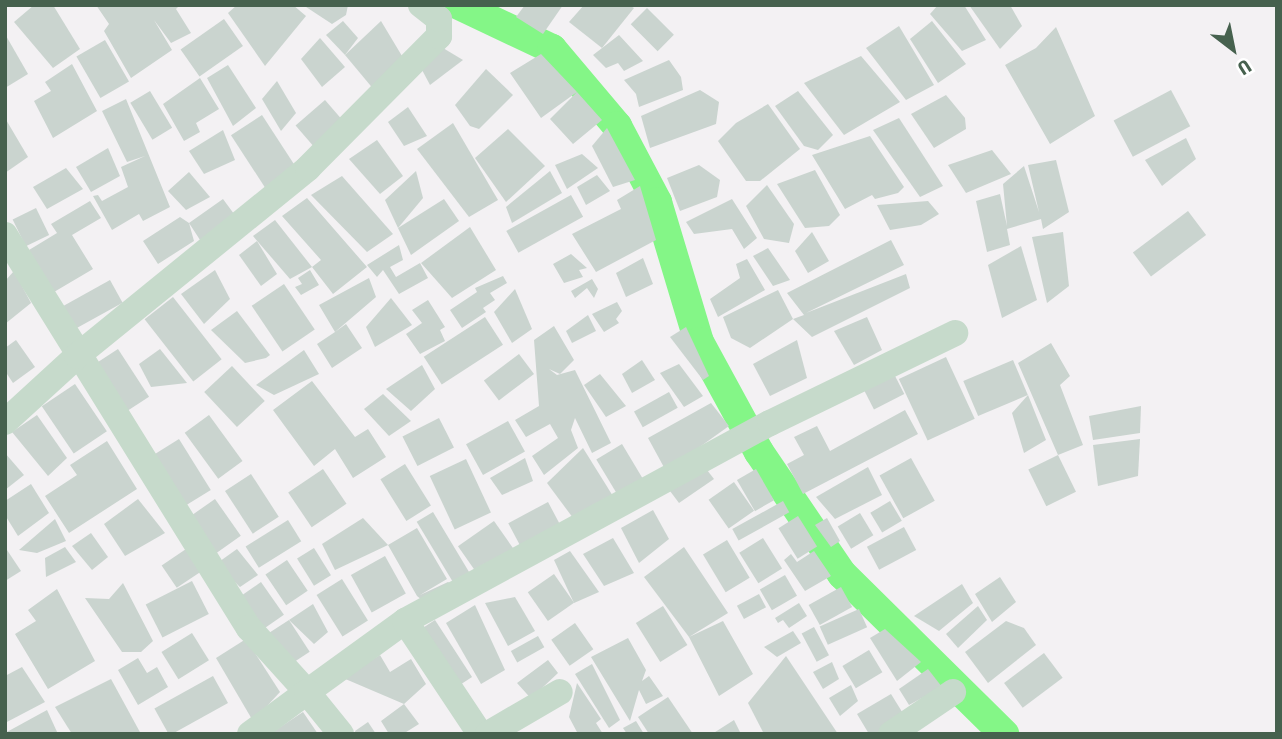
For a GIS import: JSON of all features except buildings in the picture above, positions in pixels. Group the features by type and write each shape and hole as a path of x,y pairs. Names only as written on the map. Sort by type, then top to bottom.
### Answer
{"street":[{"path":"5,422 76,356 307,168 439,36 439,19 421,5"},
{"path":"5,235 76,356 249,628 341,734"},
{"path":"250,734 405,621 771,423 955,333"},
{"path":"405,621 480,734"},
{"path":"488,734 561,692"},
{"path":"891,734 953,692"}],"waterway":[{"path":"459,5 552,49 617,126 657,202 699,342 759,452 842,574 1004,734"}]}
